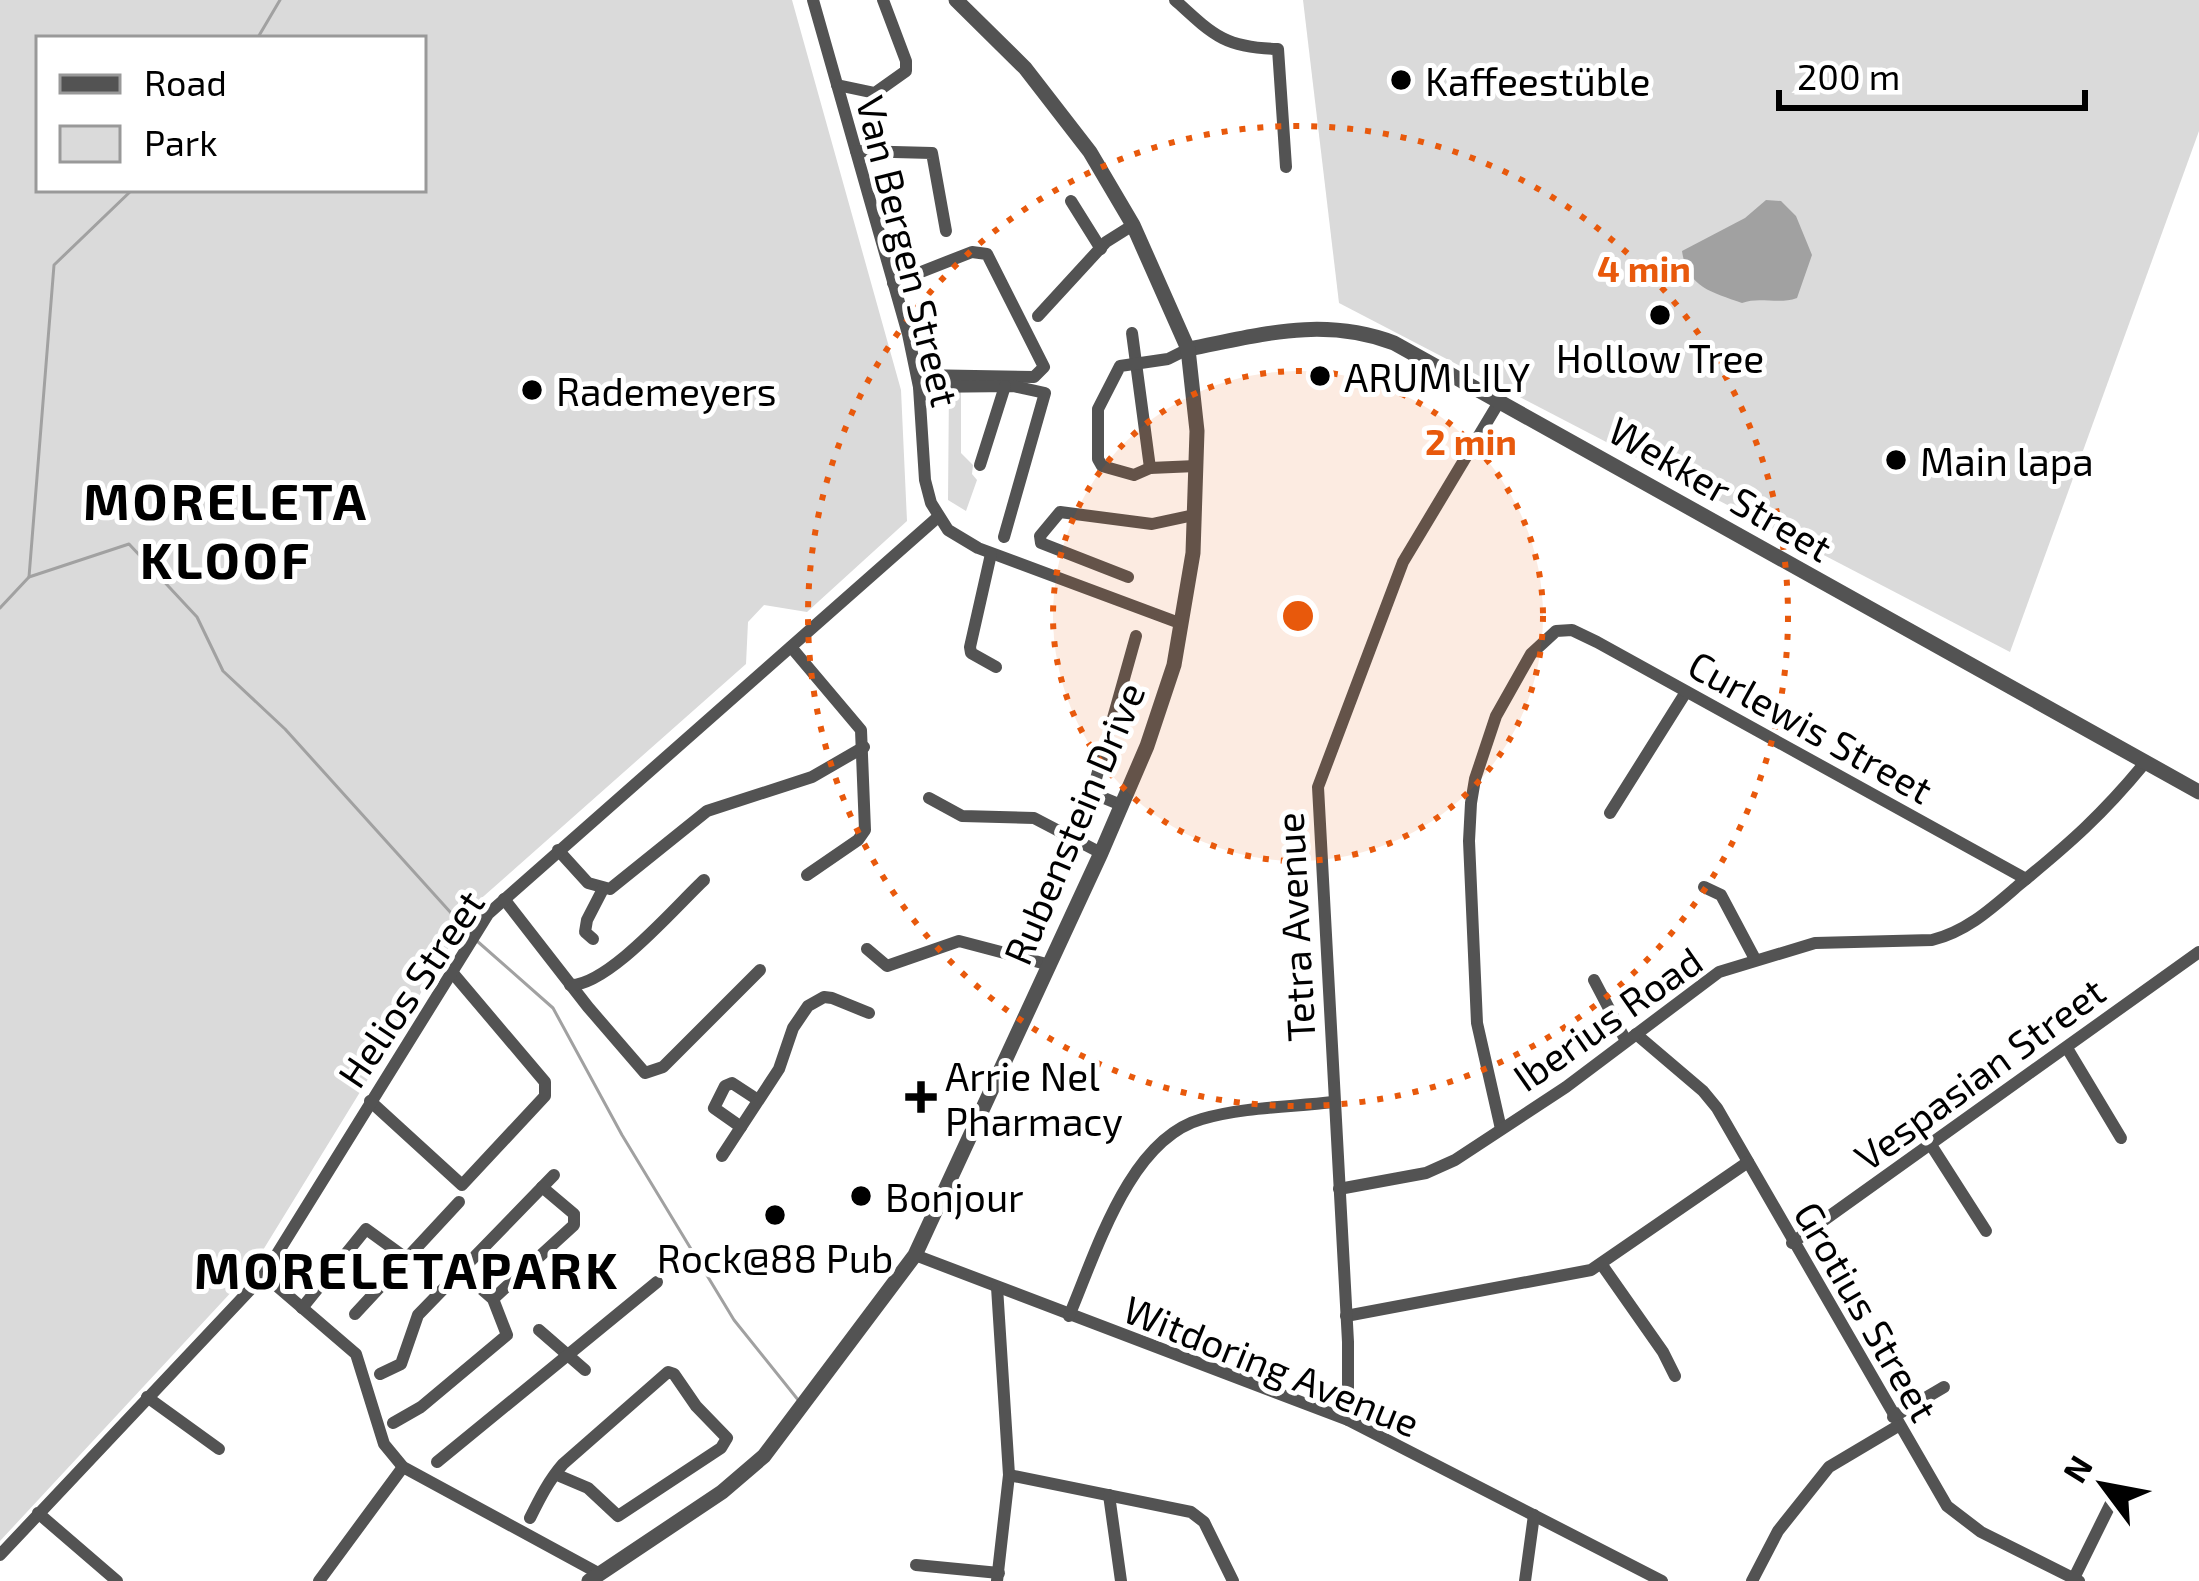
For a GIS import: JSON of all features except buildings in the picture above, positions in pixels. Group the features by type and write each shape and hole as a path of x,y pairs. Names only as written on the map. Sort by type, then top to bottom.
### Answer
{"street":[{"name":"Van Bergen Street","path":"813,0 918,381 925,480 938,518"},
{"path":"837,86 875,93 906,71 883,0"},
{"name":"Rubenstein Drive","path":"594,1577 722,1492 764,1456 916,1255 1147,746 1182,624 1197,430 1188,349 1133,225 1090,152 1009,51 956,0"},
{"path":"1175,0 1223,41 1242,48 1279,49 1286,167"},
{"path":"856,151 932,153 946,231"},
{"path":"1071,201 1102,249"},
{"path":"1038,316 1102,249 1133,225"},
{"path":"893,283 972,252 987,254 1044,367 1034,377 918,381"},
{"name":"Wekker Street","path":"1188,349 1286,331 1354,330 1394,344 2199,792"},
{"path":"1132,333 1150,468"},
{"path":"1188,349 1168,359 1120,366 1103,394 1096,423 1097,459 1102,466 1134,475 1150,468 1196,466"},
{"path":"918,381 1034,388 1045,393 1004,537"},
{"path":"980,465 1005,386"},
{"name":"Tetra Avenue","path":"1348,1420 1320,778 1403,562 1499,402"},
{"path":"1128,577 1041,543 1040,536 1060,512 1152,524 1194,515"},
{"path":"938,518 961,540 991,554 1182,624"},
{"name":"Helios Street","path":"0,1555 264,1275 451,971 504,898 938,518"},
{"path":"991,554 970,653 996,667"},
{"name":"Curlewis Street","path":"1501,1129 1477,1023 1471,803 1474,779 1496,716 1531,655 1549,635 1564,629 1598,641 2026,879"},
{"path":"1121,805 1092,793 1136,636"},
{"path":"790,646 857,723 864,747 865,830 858,840 807,875"},
{"path":"1610,813 1686,692"},
{"path":"593,939 584,927 603,890 619,884 707,812 812,777 864,747"},
{"name":"Iberius Road","path":"1339,1189 1440,1168 1566,1087 1704,979 1755,958 1815,943 1949,936 1985,913 2103,815 2144,764"},
{"path":"929,798 962,816 1034,818 1101,853"},
{"path":"558,850 588,883 603,890"},
{"path":"570,985 592,981 614,965 704,880"},
{"path":"1704,887 1721,895 1755,958"},
{"path":"504,898 639,1069 652,1074 760,970"},
{"path":"867,949 887,966 959,941 1050,965"},
{"name":"Vespasian Street","path":"1792,1243 2199,952"},
{"path":"370,1101 463,1185 545,1096 545,1082 451,971"},
{"path":"1594,980 1631,1037"},
{"path":"722,1156 778,1069 793,1028 808,1006 824,997 869,1013"},
{"name":"Grotius Street","path":"1631,1037 1712,1100 1938,1495 1959,1517 2078,1580"},
{"path":"2067,1048 2121,1138"},
{"path":"741,1127 714,1108 725,1086 732,1083 758,1100"},
{"path":"1070,1316 1132,1176 1162,1144 1207,1117 1333,1102"},
{"path":"1931,1145 1986,1232"},
{"path":"1346,1316 1566,1278 1602,1264 1748,1162"},
{"path":"380,1373 401,1364 418,1315 554,1174"},
{"path":"493,1298 574,1225 574,1214 542,1187"},
{"path":"355,1314 459,1202"},
{"path":"302,1308 362,1230 374,1231 406,1258"},
{"name":"Witdoring Avenue","path":"916,1255 1348,1420 1662,1581"},
{"path":"1602,1264 1675,1376"},
{"path":"392,1423 422,1407 507,1335 493,1298 461,1271"},
{"path":"264,1275 361,1361 384,1444 403,1467 594,1577"},
{"path":"436,1462 657,1282"},
{"path":"916,1565 998,1577 1009,1475 997,1287"},
{"path":"539,1330 585,1370"},
{"path":"530,1518 555,1474 670,1372 727,1438 721,1448 618,1516 589,1488 555,1474"},
{"path":"1752,1581 1786,1520 1829,1468 1944,1387"},
{"path":"147,1397 218,1449"},
{"path":"319,1581 403,1467"},
{"path":"1009,1475 1198,1516 1233,1581"},
{"path":"2078,1580 2121,1493"},
{"path":"1109,1495 1121,1581"},
{"path":"38,1513 117,1581"},
{"path":"1525,1581 1534,1515"}],"green space":[{"path":"0,0 792,0 901,390 907,521 807,612 764,605 748,622 746,664 476,903 249,1273 0,1541"},
{"path":"1303,0 2199,0 2199,131 2010,652 1339,303"},
{"path":"949,387 961,387 961,453 973,465 977,480 966,511 948,500"}],"shaded area":[{"path":"1766,200 1781,201 1796,216 1812,255 1797,298 1742,303 1702,286 1689,273 1682,251 1745,218"}],"waterway":[{"path":"259,36 280,0"},
{"path":"0,608 29,577 54,265 130,192"},
{"path":"29,577 129,544 197,617 223,671 285,729 470,934"},
{"path":"477,941 553,1008 622,1135 734,1320 799,1401"}],"place":[{"name":"Kaffeestüble","path":"1401,80"},
{"name":"Hollow Tree","path":"1660,315"},
{"name":"ARUM LILY","path":"1320,376"},
{"name":"Rademeyers","path":"532,390"},
{"name":"Main lapa","path":"1896,460"},
{"name":"Arrie Nel Pharmacy","path":"921,1097"},
{"name":"Bonjour","path":"861,1196"},
{"name":"Rock@88 Pub","path":"775,1215"}],"district":[{"name":"MORELETA KLOOF","path":"226,528"},
{"name":"MORELETAPARK","path":"407,1268"}]}
